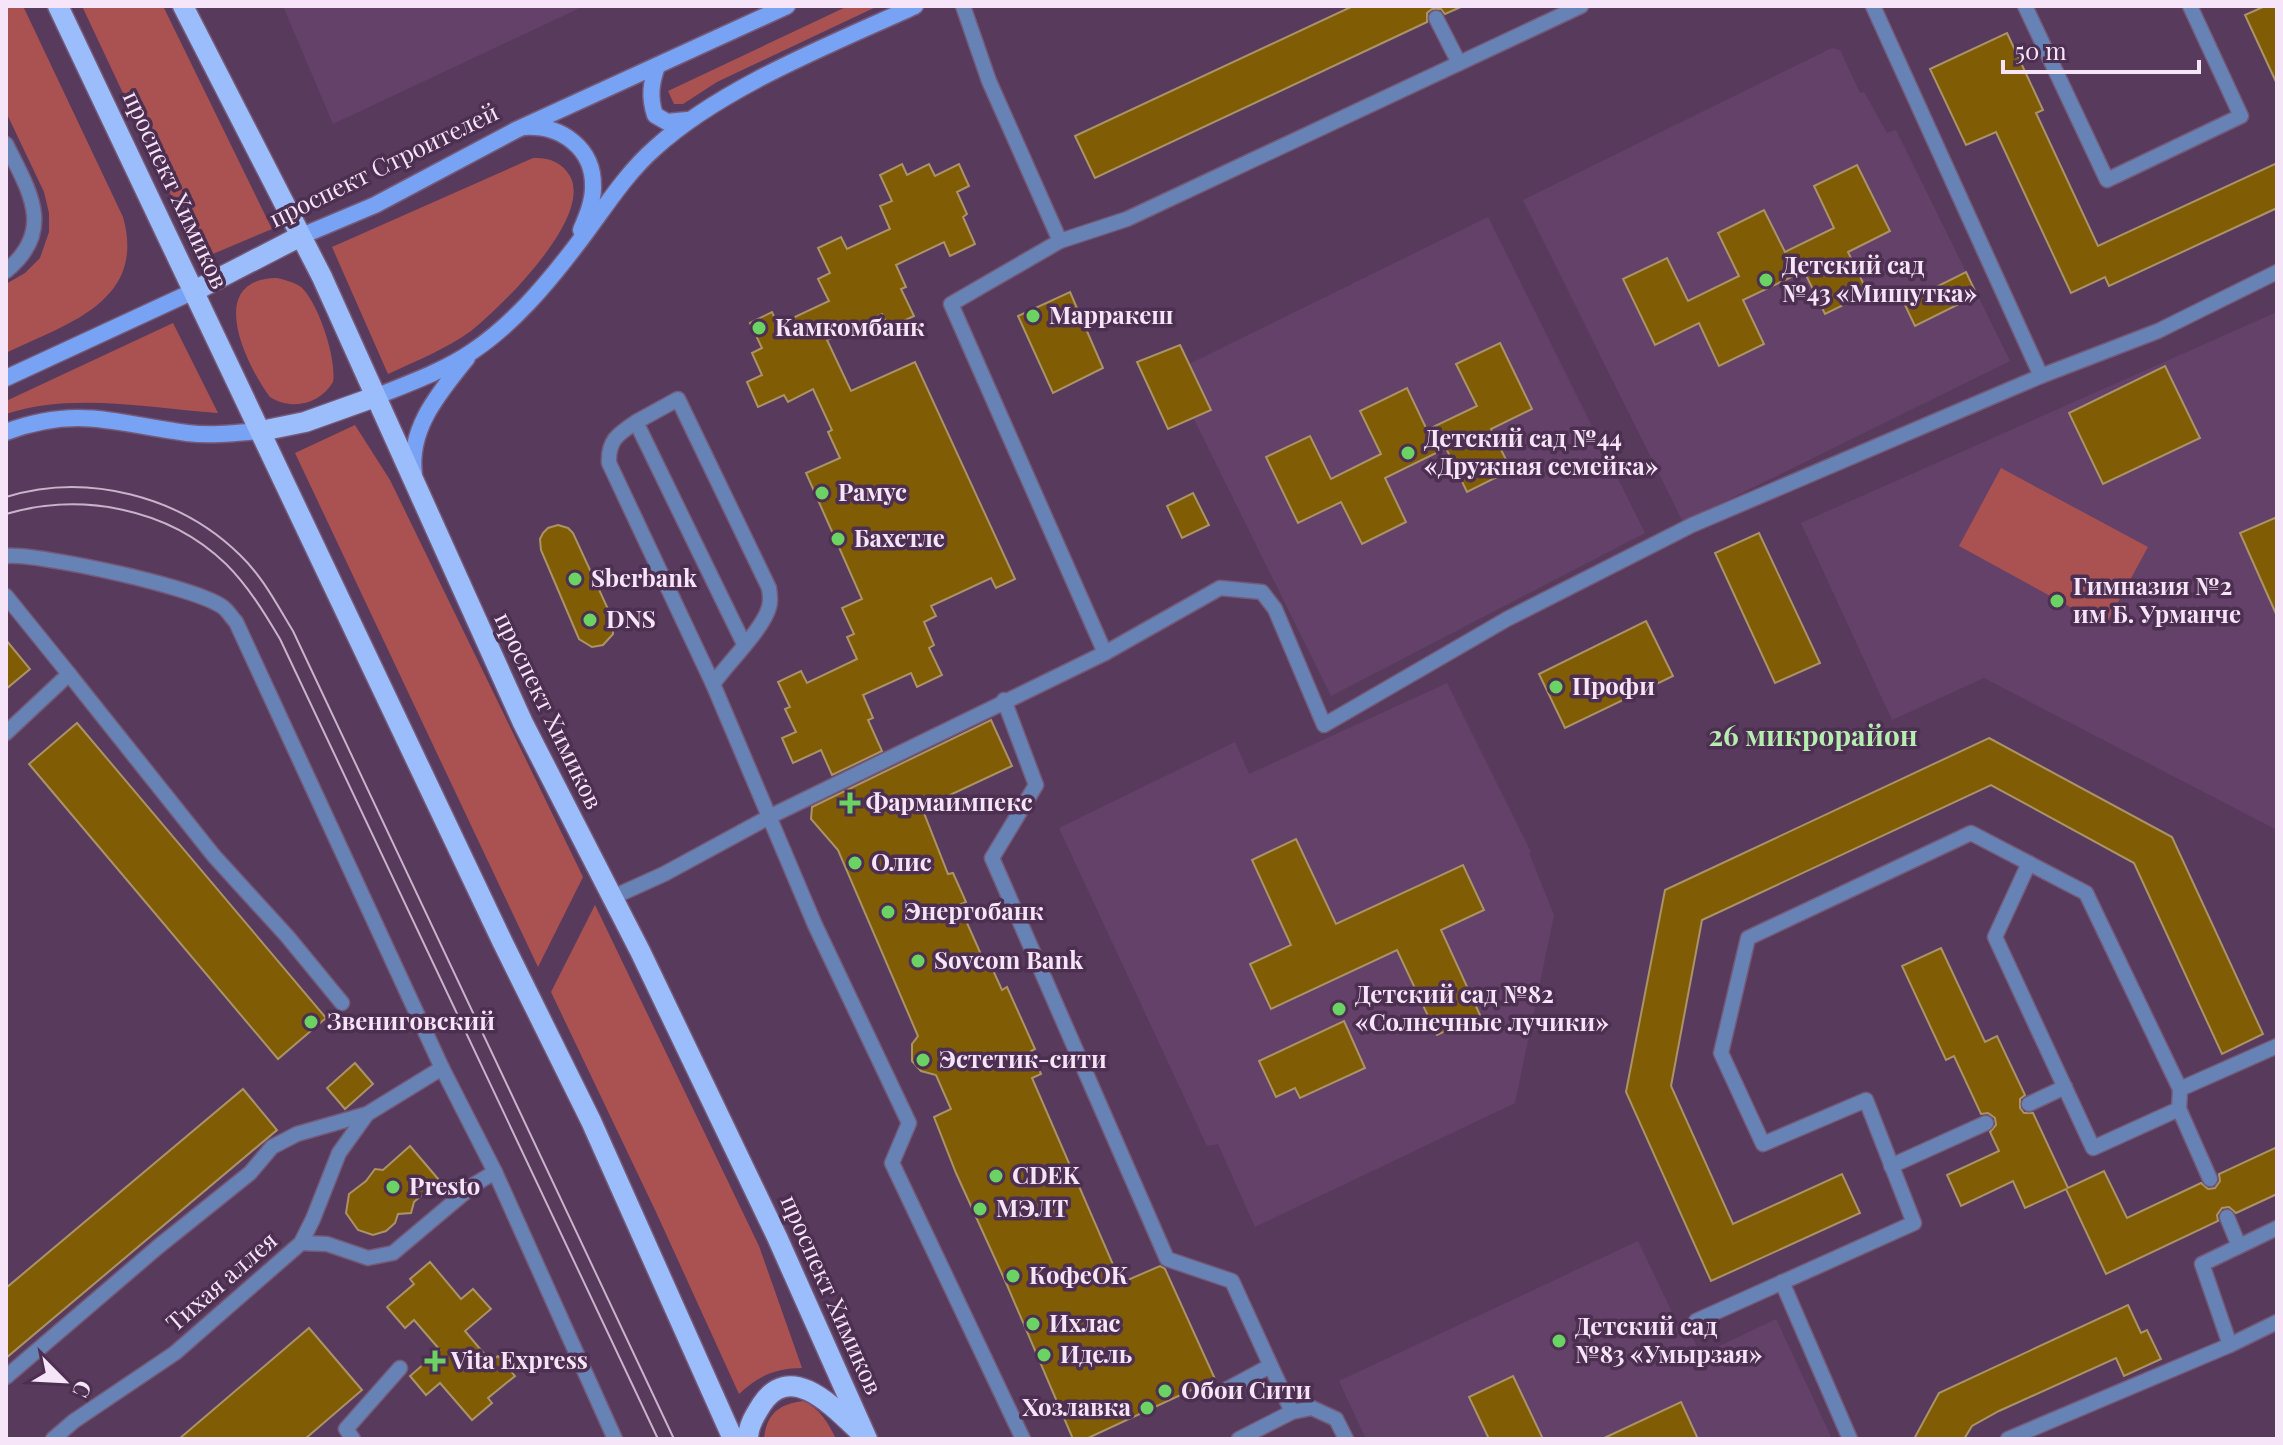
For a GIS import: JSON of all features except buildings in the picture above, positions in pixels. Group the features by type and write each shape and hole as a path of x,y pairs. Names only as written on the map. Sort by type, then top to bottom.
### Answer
{"main road":[{"name":"проспект Химиков","path":"58,6 503,943 591,1121 733,1439"},
{"name":"проспект Химиков","path":"183,6 322,277 523,723 640,951 770,1222 867,1439"},
{"name":"проспект Строителей","path":"6,378 194,291 299,237 375,205 516,130 787,6"},
{"path":"414,481 411,456 426,414 443,388 474,351 532,300 652,150 687,120 754,82 915,6"},
{"path":"657,66 651,82 650,101 655,115 667,122 687,120"},
{"path":"516,130 537,127 559,132 577,144 589,163 593,186 591,203 576,247"},
{"path":"6,432 64,417 107,418 188,433 261,431 305,422 375,397 474,351"},
{"path":"748,1439 753,1417 766,1397 784,1388 799,1387 817,1393 867,1439"}],"lane":[{"path":"963,6 989,81 1060,241"},
{"path":"1105,653 951,304 1060,241 1127,219 1581,6"},
{"path":"1873,6 2041,376"},
{"path":"2025,6 2107,180 2241,116 2190,6"},
{"path":"1436,18 1459,63"},
{"path":"6,144 35,207 31,240 25,253 6,271"},
{"path":"611,898 664,874 769,817 1004,700 1105,653 1220,588 1262,592 1275,609 1324,725 1507,619 1692,525 2041,376 2158,331 2277,272"},
{"path":"713,684 760,624 770,605 769,588 678,399 614,436 608,450 609,463 713,684 815,925 909,1123 892,1163 1023,1439"},
{"path":"636,422 744,644"},
{"path":"6,556 50,559 155,583 206,598 224,608 236,622 442,1068 495,1172 615,1439"},
{"path":"6,596 214,856 287,936 342,1003"},
{"path":"6,733 69,674"},
{"path":"1004,700 1036,785 992,858 1167,1259 1232,1281 1292,1412"},
{"path":"1696,1321 1914,1223 1866,1100 1763,1144 1721,1053 1748,938 1971,833 2086,893 2180,1089 2179,1109 2210,1179"},
{"path":"2029,863 1995,937 2093,1148 2179,1109"},
{"path":"2180,1089 2277,1046"},
{"path":"6,1377 250,1173 272,1147 297,1134 367,1114 442,1068"},
{"path":"2029,1104 2065,1087"},
{"name":"Тихая аллея","path":"53,1439 74,1421 175,1353 301,1243 339,1153 367,1114"},
{"path":"1891,1166 1986,1123"},
{"path":"301,1243 327,1244 368,1258 393,1253 475,1184 495,1172"},
{"path":"2227,1217 2239,1246"},
{"path":"2230,1345 2202,1264 2277,1228"},
{"path":"1782,1282 1850,1439"},
{"path":"2008,1439 2277,1322"},
{"path":"1222,1392 1270,1366"},
{"path":"333,1439 349,1434 400,1368"},
{"path":"1239,1439 1292,1412 1312,1408 1336,1419 1346,1439"}],"shaded area":[{"path":"6,6 23,6 123,217 127,246 123,270 112,290 96,306 76,320 6,353 6,284 25,273 40,258 49,232 49,213 44,192 6,112"},
{"path":"82,6 163,6 272,229 201,259"},
{"path":"283,6 584,6 333,124"},
{"path":"848,6 878,6 717,82 683,104 674,104 668,91"},
{"name":"Детский сад №43 «Мишутка»","path":"1832,48 1840,50 1860,93 1864,92 1887,133 1896,130 2010,361 1683,522 1523,200"},
{"path":"533,158 554,161 570,176 574,194 557,237 522,282 471,331 388,374 332,247"},
{"name":"Детский сад №44 «Дружная семейка»","path":"1488,217 1645,533 1331,696 1171,373"},
{"path":"277,278 298,285 307,294 320,318 329,346 333,382 321,396 305,403 287,404 270,397 242,346 237,326 236,308 242,293 255,282"},
{"name":"Гимназия №2 им Б. Урманче","path":"2277,312 2277,830 1984,678 1892,720 1801,523"},
{"path":"173,323 218,413 84,403 31,407 6,414 6,401"},
{"path":"355,425 390,480 583,877 538,967 295,453"},
{"path":"2001,468 2148,547 2105,626 1959,546"},
{"name":"Детский сад №82 «Солнечные лучики»","path":"1447,683 1531,852 1554,915 1515,1103 1255,1227 1218,1144 1207,1146 1059,828 1235,742 1249,774"},
{"path":"595,905 759,1246 802,1368 768,1374 739,1394 551,992"},
{"name":"Детский сад №83 «Умырзая»","path":"1638,1241 1679,1327 1686,1324 1701,1355 1776,1319 1832,1439 1366,1439 1339,1381"},
{"path":"803,1401 819,1412 836,1439 764,1439 765,1430 775,1412"}],"tram line":[{"path":"6,497 68,487 131,494 161,504 216,535 240,555 263,582 293,631 674,1439"},
{"path":"6,514 35,508 93,505 151,518 178,529 203,545 226,564 255,600 280,639 658,1439"}],"place":[{"name":"Детский сад №43 «Мишутка»","path":"1766,280"},
{"name":"Марракеш","path":"1033,316"},
{"name":"Камкомбанк","path":"759,328"},
{"name":"Детский сад №44 «Дружная семейка»","path":"1408,453"},
{"name":"Рамус","path":"822,493"},
{"name":"Бахетле","path":"838,539"},
{"name":"Sberbank","path":"575,579"},
{"name":"Гимназия №2 им Б. Урманче","path":"2057,601"},
{"name":"DNS","path":"590,620"},
{"name":"Профи","path":"1556,687"},
{"name":"Фармаимпекс","path":"850,803"},
{"name":"Олис","path":"855,863"},
{"name":"Энергобанк","path":"888,912"},
{"name":"Sovcom Bank","path":"918,961"},
{"name":"Детский сад №82 «Солнечные лучики»","path":"1339,1009"},
{"name":"Звениговский","path":"311,1022"},
{"name":"Эстетик-сити","path":"923,1060"},
{"name":"CDEK","path":"996,1176"},
{"name":"Presto","path":"393,1187"},
{"name":"МЭЛТ","path":"980,1209"},
{"name":"КофеОК","path":"1013,1276"},
{"name":"Ихлас","path":"1033,1324"},
{"name":"Детский сад №83 «Умырзая»","path":"1559,1341"},
{"name":"Идель","path":"1044,1355"},
{"name":"Vita Express","path":"435,1361"},
{"name":"Обои Сити","path":"1165,1391"},
{"name":"Хозлавка","path":"1147,1408"}],"district":[{"name":"26 микрорайон","path":"1813,736"}]}
